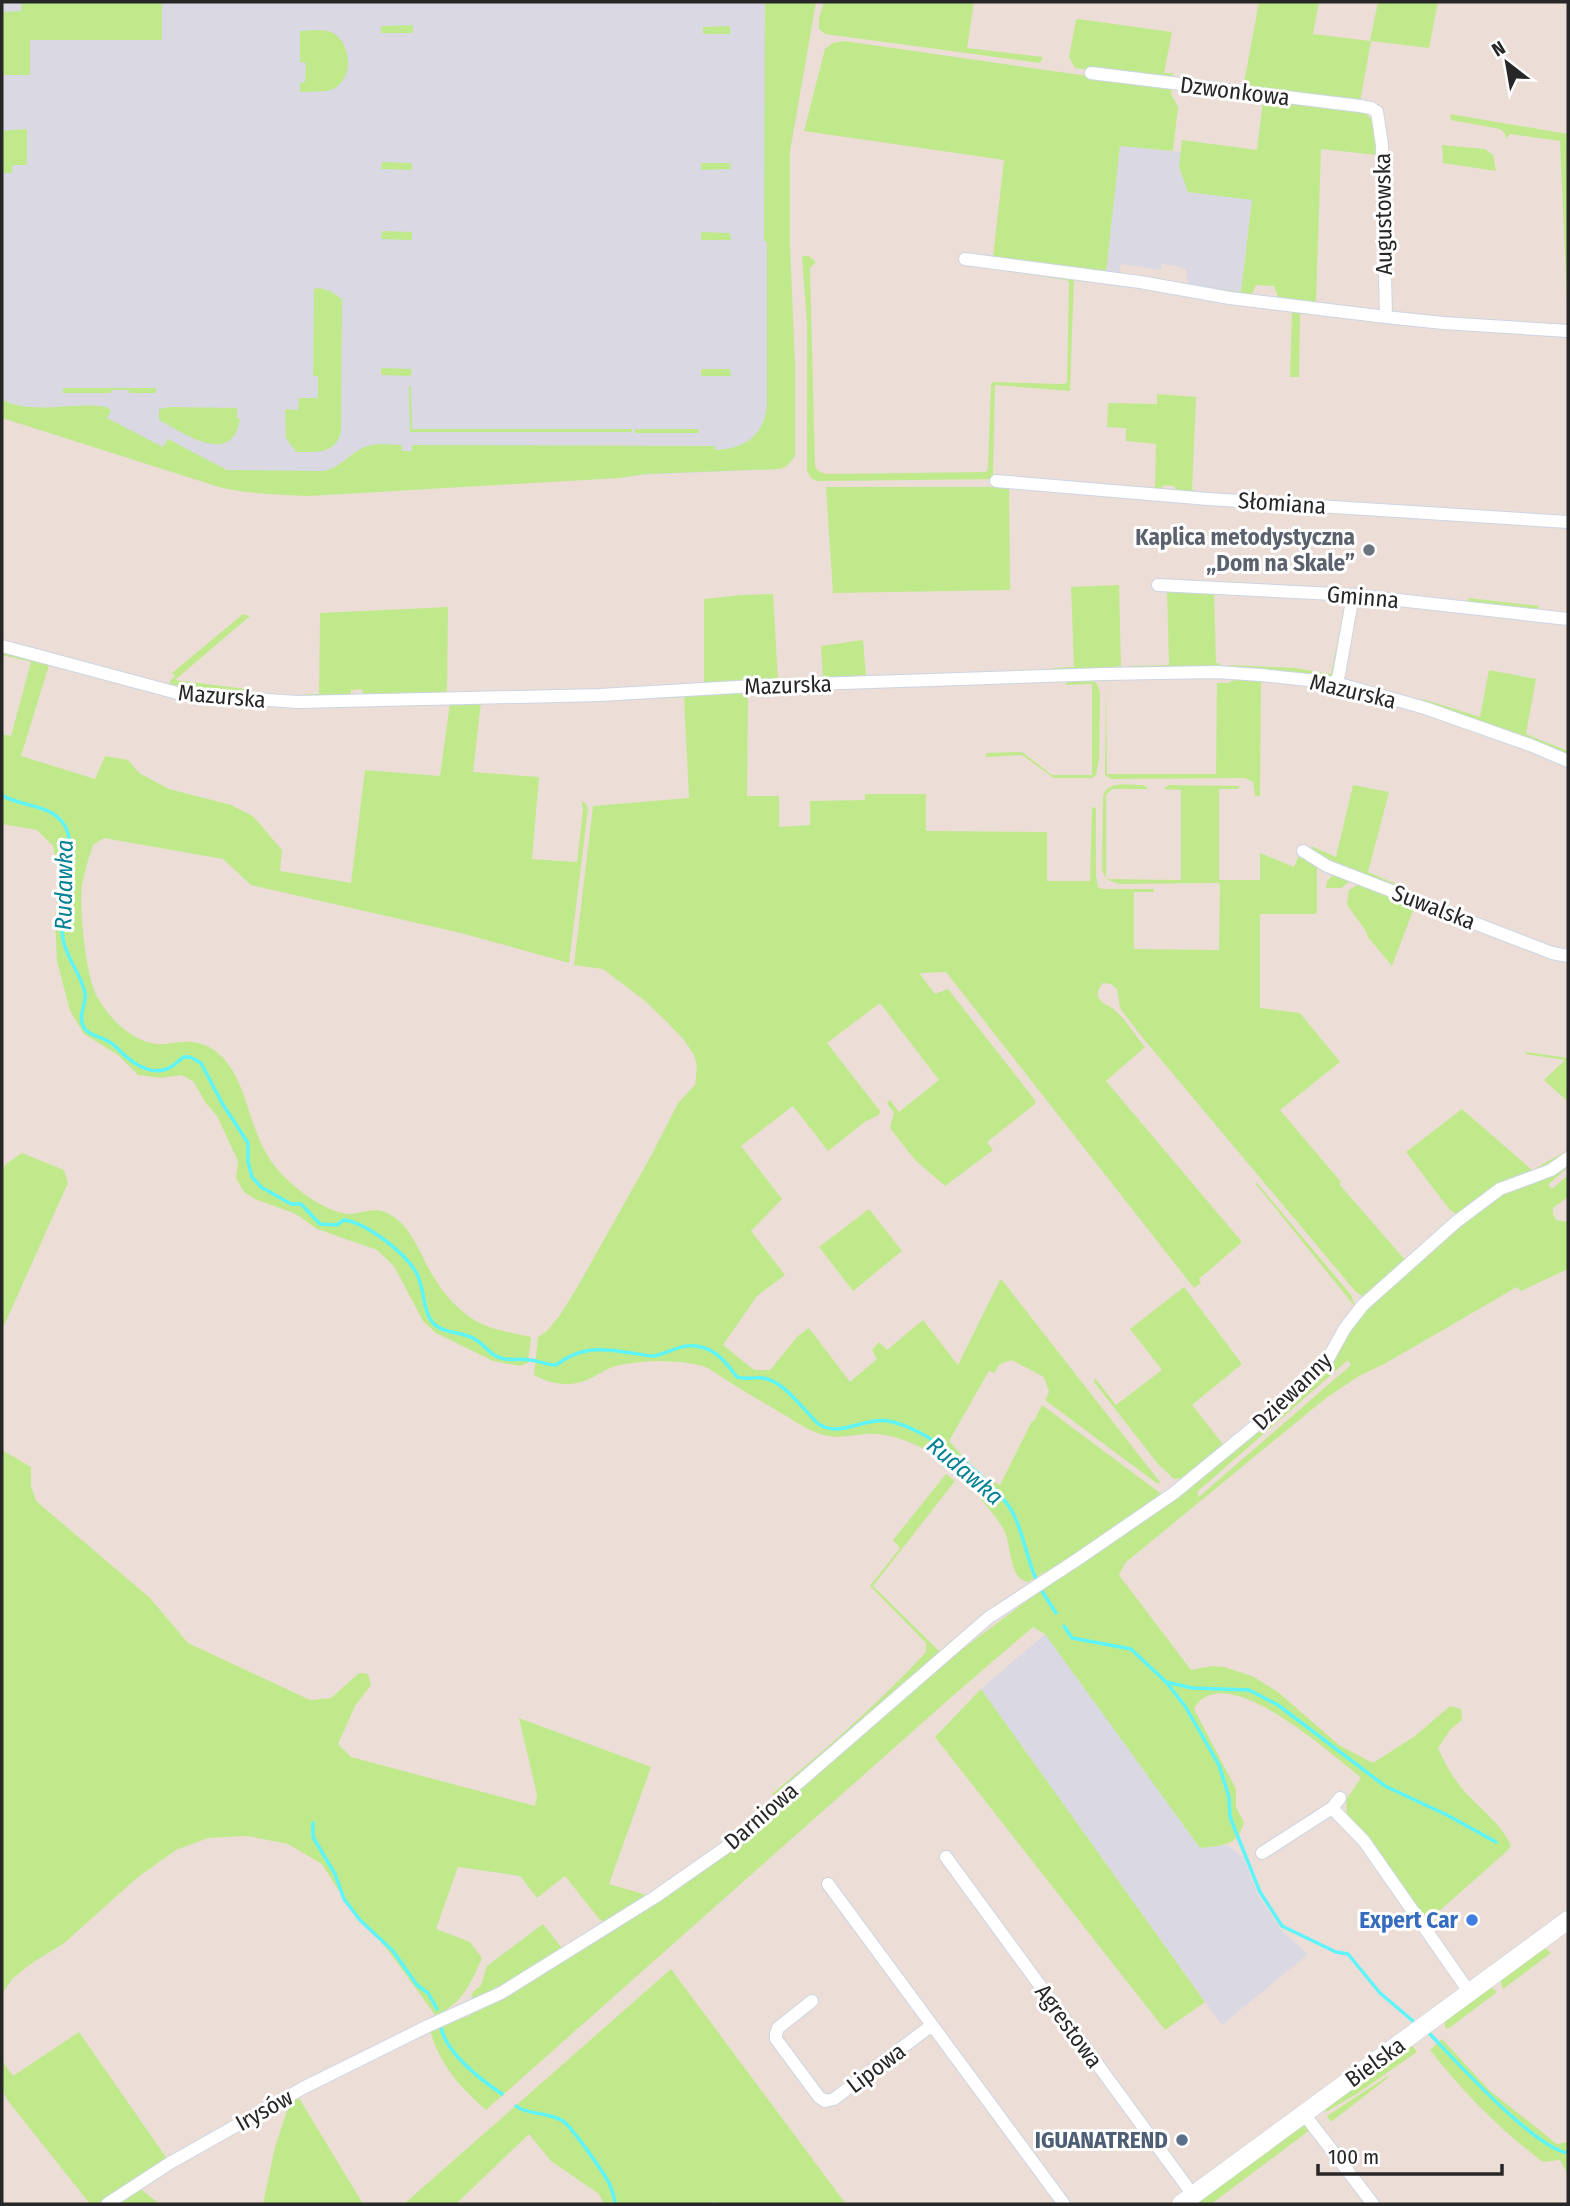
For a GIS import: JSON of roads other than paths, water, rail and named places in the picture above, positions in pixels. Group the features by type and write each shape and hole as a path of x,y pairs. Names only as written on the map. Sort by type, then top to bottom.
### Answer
{"main road":[{"name":"Bielska","path":"1187,2200 1568,1920"}],"street":[{"name":"Dzwonkowa","path":"1091,73 1360,106 1377,112"},
{"name":"Augustowska","path":"1377,112 1382,145 1385,317"},
{"path":"965,259 1140,282 1230,298 1385,317 1568,331"},
{"name":"Słomiana","path":"996,481 1208,499 1568,522"},
{"name":"Gminna","path":"1158,585 1353,596 1568,620"},
{"path":"1336,683 1353,596"},
{"name":"Mazurska","path":"2,646 164,691 272,701 600,695 754,685 1227,673 1336,683 1425,708 1568,761"},
{"name":"Suwalska","path":"1303,851 1327,866 1552,953 1568,956"},
{"name":"Dziewanny","path":"1033,1587 1174,1493 1221,1457 1325,1364 1356,1313 1456,1222 1500,1189 1551,1170 1568,1158"},
{"name":"Darniowa","path":"428,2026 501,1993 655,1897 745,1835 789,1791 945,1653 1001,1607 1033,1587"},
{"path":"1262,1853 1336,1803 1470,1993"},
{"name":"Agrestowa","path":"946,1857 1187,2200"},
{"path":"828,1884 1063,2204"},
{"name":"Lipowa","path":"812,2001 778,2028 776,2039 818,2097 825,2102 834,2099 932,2025"},
{"name":"Irysów","path":"107,2204 170,2162 303,2088 428,2026"},
{"path":"1304,2114 1373,2204"}],"waterway":[{"name":"Rudawka","path":"2,795 48,811 63,823 68,833 70,853 64,886 62,932 67,953 85,993 81,1020 85,1029 112,1043 132,1062 146,1069 167,1069 184,1057 201,1063 222,1103 248,1143 248,1162 252,1177 261,1187 291,1204 301,1204 320,1224 337,1225 344,1220 353,1222 394,1248 416,1272 429,1318 436,1326 473,1338 498,1357 553,1365 584,1351 611,1350 654,1356 682,1347 701,1347 717,1355 737,1377 763,1378 776,1383 820,1425 836,1429 880,1421 903,1425 921,1433 959,1458 1006,1502 1014,1515 1037,1581"},
{"name":"Rudawka","path":"1040,1588 1056,1613"},
{"name":"Rudawka","path":"1064,1626 1072,1638 1131,1649 1166,1682 1185,1706 1219,1765 1229,1797 1230,1817 1260,1892 1282,1926 1336,1952 1348,1954 1380,1993 1413,2021"},
{"path":"1166,1682 1192,1688 1249,1690 1278,1705 1385,1786 1496,1842"},
{"path":"313,1823 313,1837 335,1874 344,1899 360,1920 393,1951 417,1985 428,1993 437,2009"},
{"path":"441,2027 449,2046 457,2055 502,2094"},
{"name":"Rudawka","path":"1429,2033 1516,2120 1554,2148 1568,2153"},
{"path":"516,2106 563,2121 606,2178 615,2204"}],"place":[{"name":"Kaplica metodystyczna „Dom na Skale”","path":"1369,550"},
{"name":"Expert Car","path":"1472,1920"},
{"name":"IGUANATREND","path":"1182,2140"}]}
